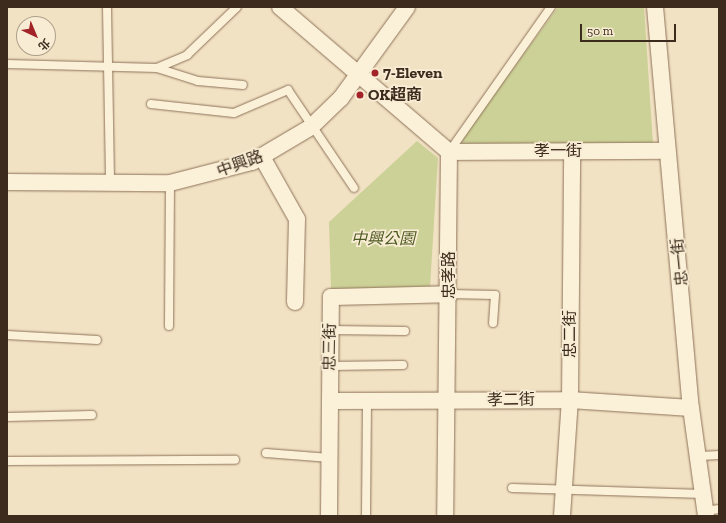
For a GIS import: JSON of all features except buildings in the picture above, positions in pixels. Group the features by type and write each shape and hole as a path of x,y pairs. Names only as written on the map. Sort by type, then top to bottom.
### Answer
{"street":[{"path":"280,7 449,152"},
{"name":"中興路","path":"7,182 170,183 219,173 262,157 311,127 359,76 407,7"},
{"name":"忠一街","path":"655,7 691,408 700,456 703,494 710,512"},
{"name":"忠二街","path":"562,516 561,491 570,400 572,151"},
{"name":"孝一街","path":"449,152 667,151"},
{"name":"忠孝路","path":"445,516 450,294 449,152"},
{"path":"262,157 297,219 295,302"},
{"name":"忠三街","path":"329,516 330,297 450,294"},
{"name":"孝二街","path":"330,401 570,400 691,408"}],"lane":[{"path":"107,7 106,65 110,182"},
{"path":"157,68 187,56 237,7"},
{"path":"449,152 551,7"},
{"path":"7,64 106,65 157,68 198,80 243,85"},
{"path":"151,104 234,113 288,90 311,127 354,188"},
{"path":"169,326 170,183"},
{"path":"450,294 495,295 493,323"},
{"path":"331,330 405,332"},
{"path":"7,335 97,340"},
{"path":"330,366 403,365"},
{"path":"366,516 367,400"},
{"path":"7,417 92,415"},
{"path":"266,453 330,458"},
{"path":"700,456 719,455"},
{"path":"7,462 101,463 235,460"},
{"path":"512,488 561,491 703,494"}],"green space":[{"path":"558,7 644,7 653,144 462,146 463,137"},
{"name":"中興公園","path":"417,141 438,158 430,287 331,290 329,222"}],"place":[{"name":"7-Eleven","path":"375,73"},
{"name":"OK超商","path":"360,95"}]}
